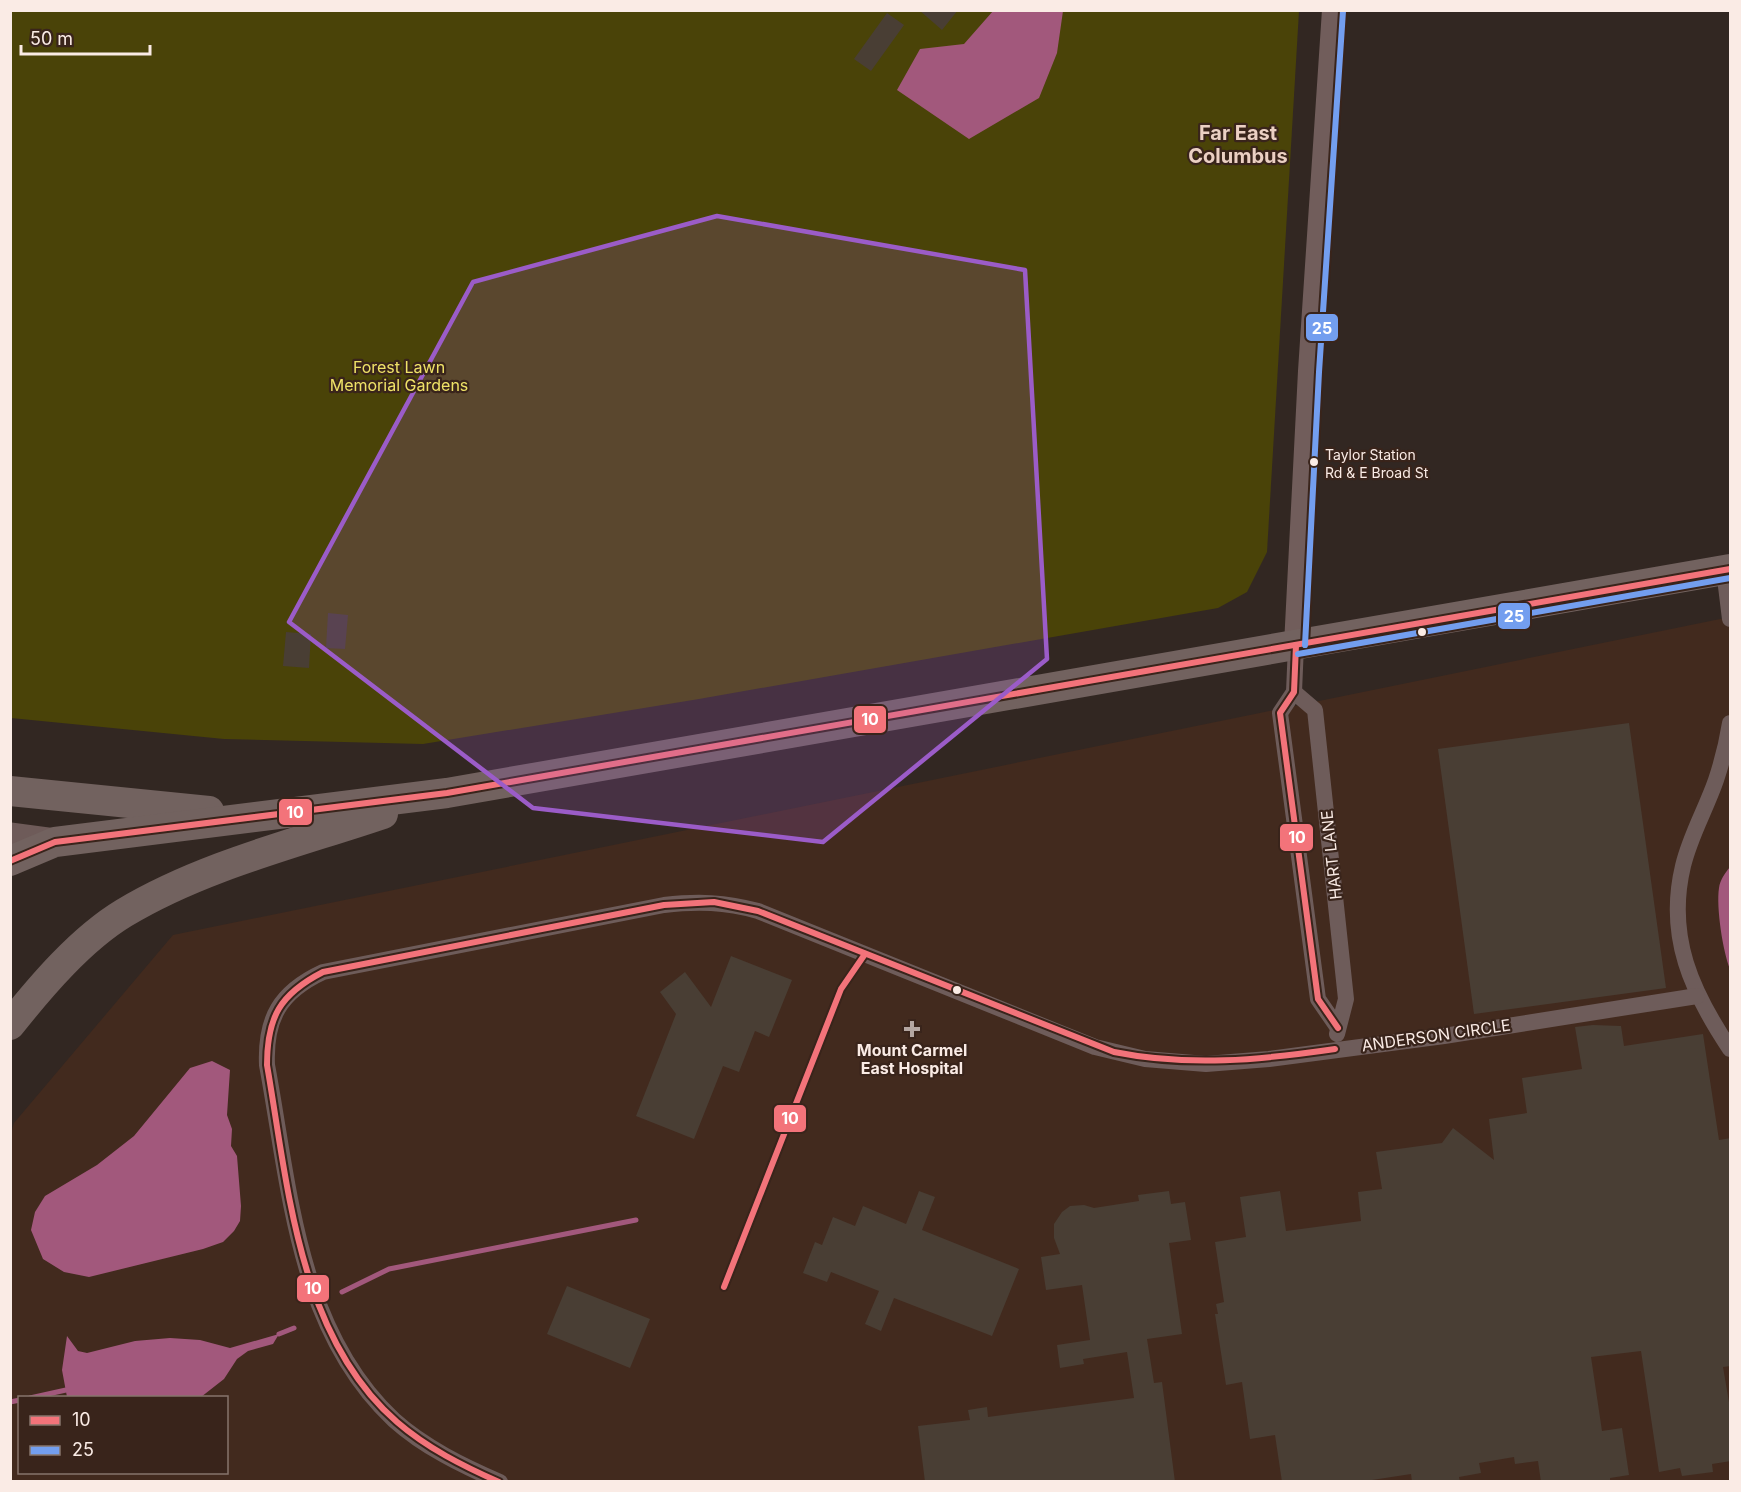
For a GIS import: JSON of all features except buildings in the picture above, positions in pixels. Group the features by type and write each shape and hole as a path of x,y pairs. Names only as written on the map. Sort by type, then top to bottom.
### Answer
{"highway":[{"path":"10,861 55,842 447,793 1727,570"},
{"path":"10,791 262,817"},
{"path":"10,1025 62,964 122,914 188,880 447,793"}],"main road":[{"path":"1296,645 1310,371 1334,10"},
{"path":"10,836 55,842"}],"street":[{"path":"1727,570 1731,619"},
{"name":"HART LANE","path":"1296,645 1293,692 1280,713 1318,999 1338,1028"},
{"name":"HART LANE","path":"1293,692 1315,710 1346,999 1335,1049"},
{"path":"1731,723 1716,780 1683,865 1678,902 1682,953 1697,996 1731,1049"},
{"name":"ANDERSON CIRCLE","path":"500,1482 458,1463 395,1420 359,1379 328,1330 319,1307 296,1225 266,1055 271,1021 282,1002 305,981 323,972 664,905 714,902 758,911 1089,1044 1145,1059 1206,1064 1269,1059 1444,1036 1697,996"}],"highlighted area":[{"path":"717,216 1025,270 1047,659 823,842 533,808 289,622 473,282"}],"shaded area":[{"path":"993,11 1063,11 1057,53 1039,98 969,139 897,90 920,49 964,44"},
{"name":"Mount Carmel East Hospital","path":"1730,617 1730,1481 11,1482 10,1138 14,1123 173,935"},
{"path":"1730,867 1730,969 1721,929 1718,896 1720,882"},
{"path":"212,1061 230,1070 227,1115 232,1129 231,1146 237,1156 241,1206 240,1221 234,1231 223,1242 203,1249 89,1277 64,1272 43,1259 31,1230 35,1212 45,1196 97,1165 134,1136 190,1068"},
{"path":"279,1334 273,1344 248,1351 237,1359 224,1379 202,1396 67,1396 62,1370 67,1336 78,1351 87,1353 135,1341 170,1338 200,1340 230,1348"}],"green space":[{"name":"Forest Lawn Memorial Gardens","path":"10,11 1299,11 1267,552 1247,592 1218,608 699,699 423,744 224,739 11,718"}],"waterway":[{"path":"342,1292 389,1269 636,1220"},
{"path":"279,1334 294,1328"},
{"path":"39,1396 66,1390"},
{"path":"10,1402 18,1400"}],"transit line":[{"name":"25","path":"1305,645 1319,372 1343,11"},
{"name":"10","path":"10,861 55,842 447,793 1730,569"},
{"name":"25","path":"1298,654 1730,578"},
{"name":"10","path":"1296,645 1294,692 1280,713 1318,999 1338,1028"},
{"name":"10","path":"499,1482 446,1456 397,1422 364,1387 338,1347 318,1303 291,1208 267,1065 270,1033 279,1009 296,989 323,972 664,905 714,902 758,911 1114,1052 1142,1057 1197,1061 1252,1059 1335,1049"},
{"name":"10","path":"724,1287 841,989 865,954"}],"place":[{"name":"Taylor Station Rd & E Broad St","path":"1314,462"},
{"name":"Mount Carmel East Hospital","path":"912,1029"}],"district":[{"name":"Far East Columbus","path":"1238,144"}]}
